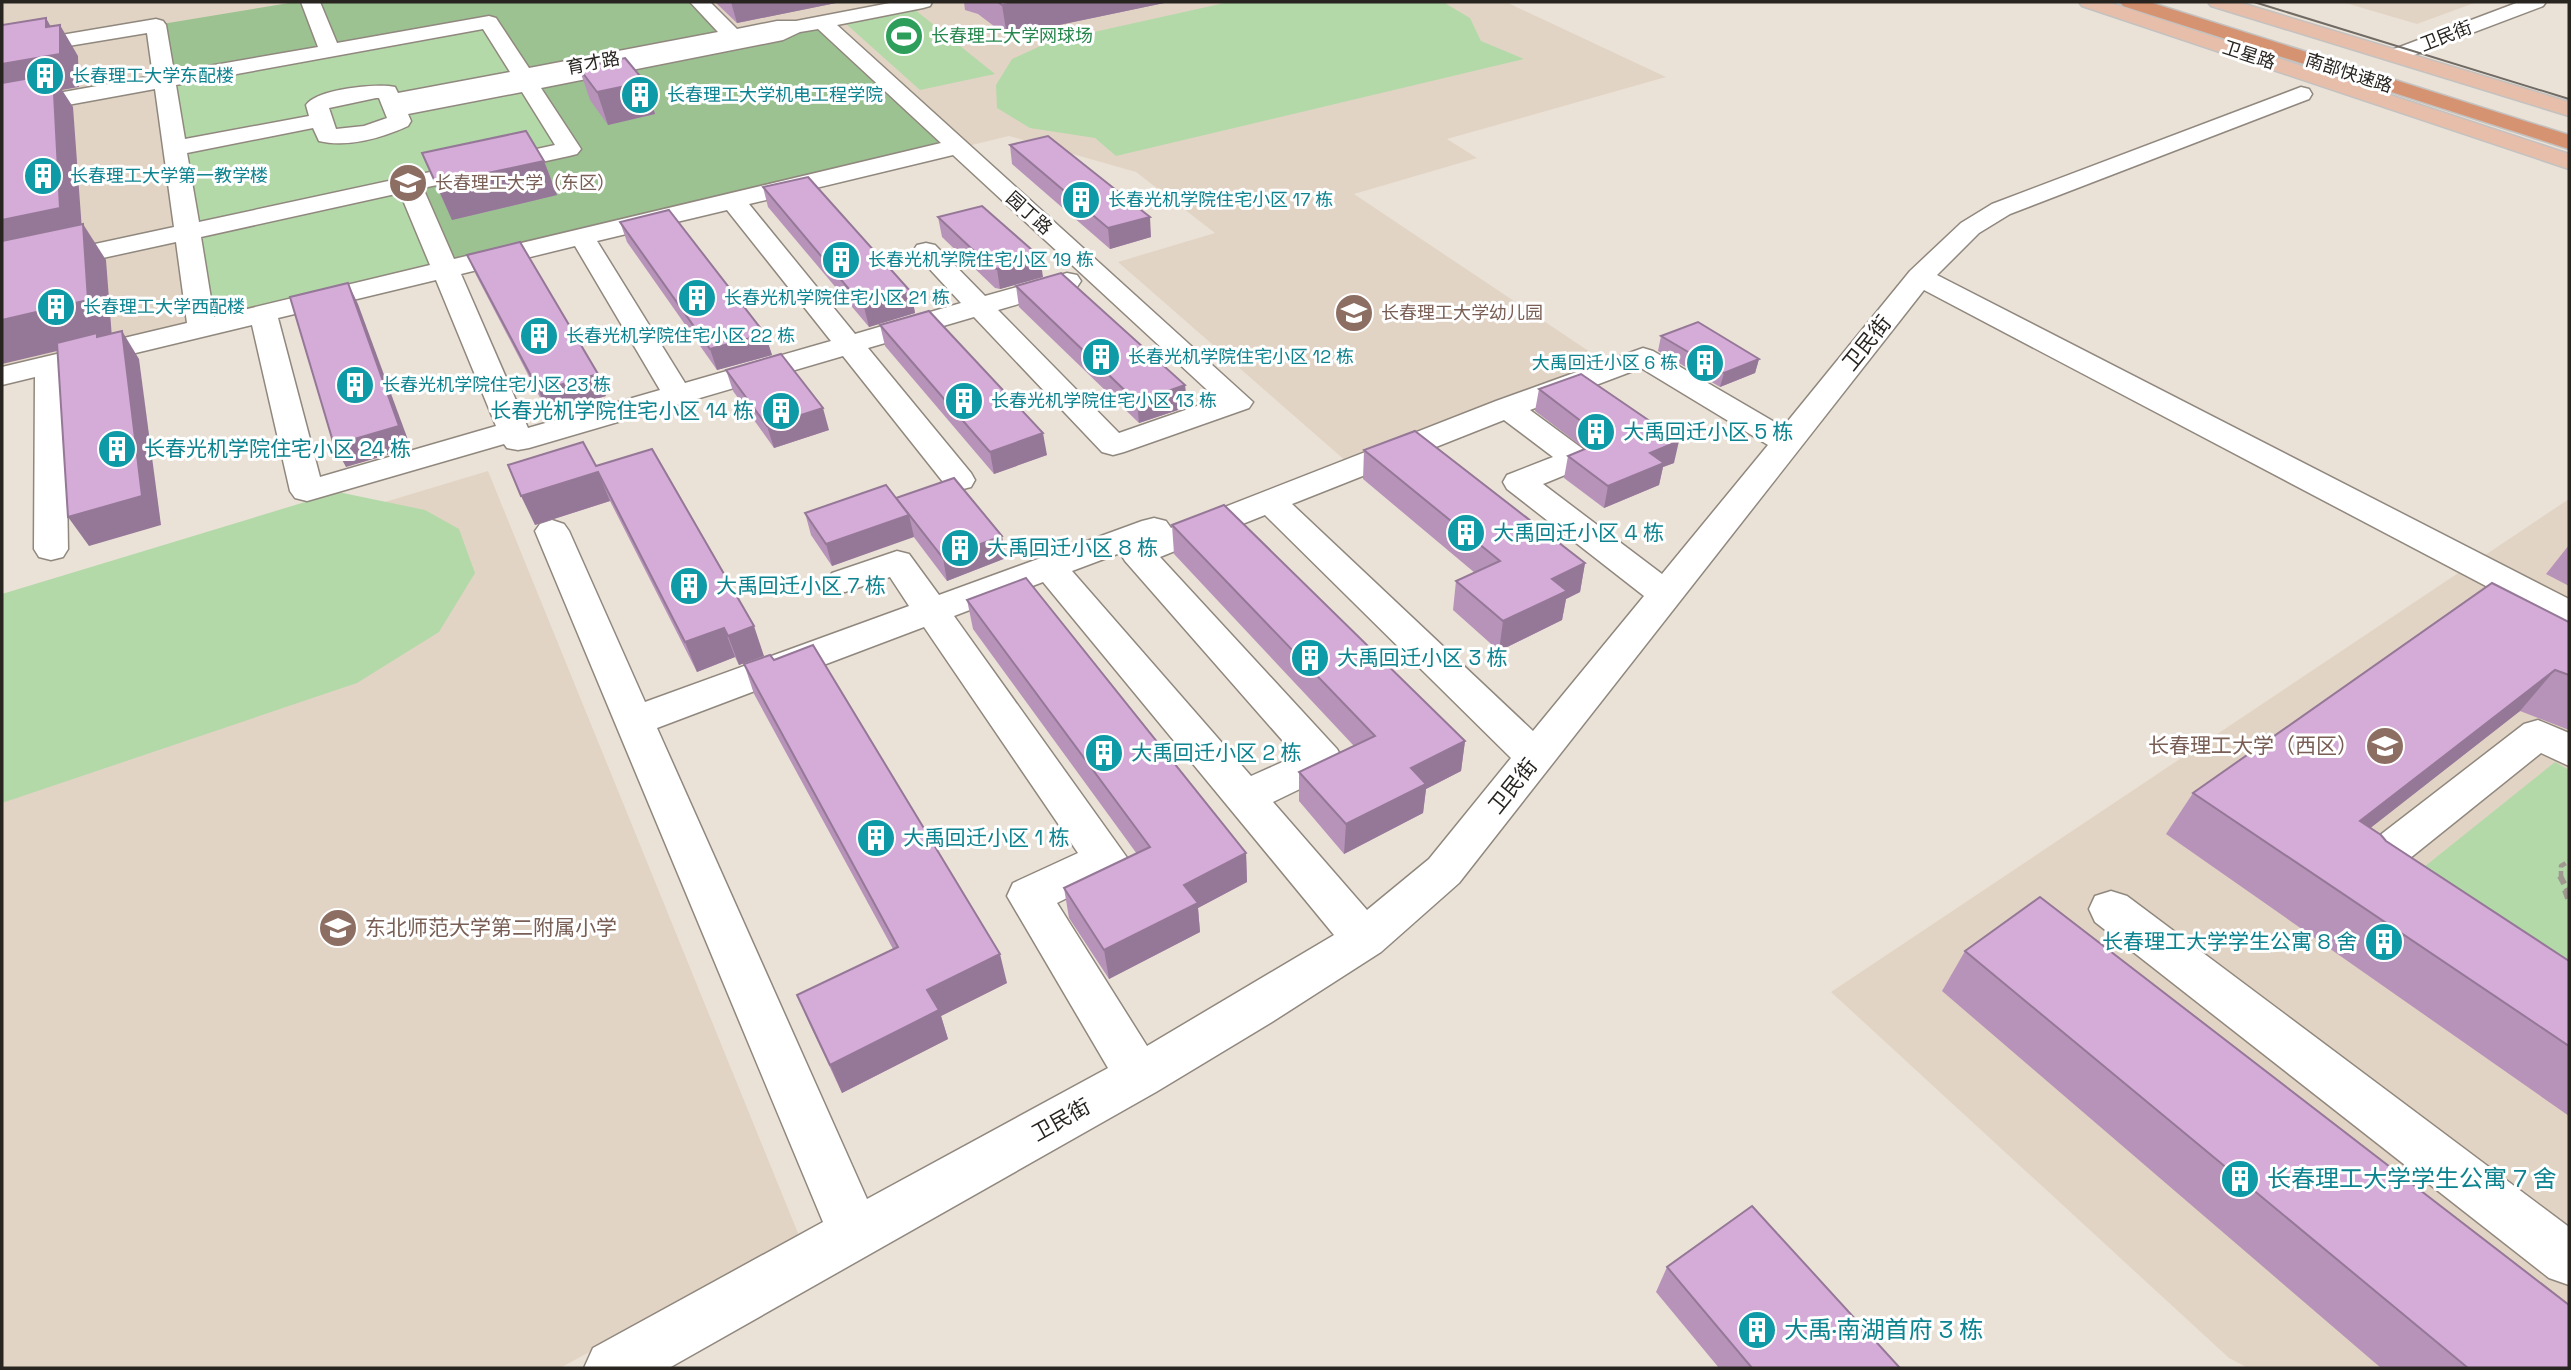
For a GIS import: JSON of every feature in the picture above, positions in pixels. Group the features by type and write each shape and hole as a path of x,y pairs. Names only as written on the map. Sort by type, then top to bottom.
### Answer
{"highway":[{"name":"南部快速路","path":"2172,2 2569,129"},
{"path":"2216,2 2355,54 2420,82"},
{"name":"南部快速路","path":"2129,8 2569,142"}],"main road":[{"name":"卫星路","path":"2089,2 2129,8 2209,42 2569,162"},
{"name":"卫星路","path":"2216,2 2399,45 2569,109"},
{"path":"2209,42 2278,73 2299,86 2301,94 2346,95 2399,105"},
{"name":"卫星路","path":"2399,45 2428,43 2466,54"}],"street":[{"path":"311,2 348,97"},
{"path":"699,2 733,36"},
{"name":"育才路","path":"393,106 778,27 794,27 919,2"},
{"name":"卫民街","path":"2428,43 2536,2"},
{"path":"2,110 489,22 569,149 2,272"},
{"name":"园丁路","path":"822,22 1238,402 1113,445 980,306"},
{"path":"2,51 156,25 202,328"},
{"name":"育才路","path":"525,80 783,34 794,27"},
{"path":"387,92 400,121 364,131 327,136 317,106 348,97 387,92"},
{"name":"卫民街","path":"613,1368 1139,1076 1365,939 1444,870 1920,277 1970,228 2001,209 2301,94"},
{"path":"175,149 322,120"},
{"path":"364,131 387,158 404,185 446,269 517,441 1096,273"},
{"path":"364,131 363,163 373,192"},
{"path":"2,376 956,147"},
{"path":"733,201 959,480"},
{"path":"582,237 677,394"},
{"path":"926,251 980,306"},
{"path":"1920,277 2569,614"},
{"path":"263,313 307,491 513,431"},
{"path":"1243,798 1323,760 1136,553 1643,357 1786,442"},
{"path":"50,365 51,550"},
{"path":"1507,408 1576,459 1519,482 1666,595"},
{"path":"1270,501 1536,758"},
{"path":"635,721 1153,527"},
{"path":"552,531 855,1234"},
{"path":"845,581 897,562 1106,859 1029,896 1139,1076"},
{"path":"1049,566 1365,939"},
{"path":"2413,898 2368,868 2538,734 2569,751"},
{"path":"2111,909 2557,1251 2569,1257"}],"path":[{"path":"2569,861 2561,866 2559,875 2569,901"},
{"path":"2563,886 2569,893"}],"shaded area":[{"name":"长春理工大学（东区）","path":"2,2 1506,2 1666,77 1447,139 1477,158 1354,194 1608,364 1348,463 1118,262 1215,233 1136,172 1009,136 2,380"},
{"path":"2342,2 2477,2 2417,24"},
{"name":"东北师范大学第二附属小学","path":"488,471 800,1238 560,1368 2,1368 2,617"},
{"name":"长春理工大学（西区）","path":"2569,499 2569,1368 2248,1368 2229,1358 1831,992"}],"green space":[{"path":"295,2 699,2 733,35 822,22 956,147 446,269 409,184 568,149 489,22 164,81 156,25"},
{"path":"1229,2 1443,2 1470,18 1481,41 1524,59 1116,156 1095,138 1030,128 997,108 996,85 1012,59 1049,42"},
{"name":"长春理工大学网球场","path":"914,9 995,74 920,90 845,23"},
{"path":"489,22 569,149 446,269 202,328 164,81"},
{"path":"338,492 425,510 459,529 475,573 439,632 357,683 2,803 2,594"},
{"path":"2555,762 2569,770 2569,977 2414,875"}],"building":[{"path":"998,2 1019,2 1002,5"},
{"path":"46,18 46,27 60,25 60,54 2,64 2,25"},
{"path":"625,58 645,82 597,92 579,68"},
{"path":"53,74 60,208 2,220 2,83"},
{"path":"526,131 544,161 436,184 422,153"},
{"path":"1048,136 1150,217 1108,228 1010,145"},
{"name":"长春光机学院住宅小区 19 栋","path":"808,177 911,292 864,307 763,187"},
{"path":"982,206 1040,257 997,269 991,267 938,217"},
{"name":"长春光机学院住宅小区 21 栋","path":"669,210 765,334 710,349 620,222"},
{"path":"83,224 88,300 2,320 2,241"},
{"name":"长春光机学院住宅小区 22 栋","path":"520,242 598,374 539,391 467,255"},
{"path":"1061,273 1185,385 1137,402 1016,286"},
{"name":"长春光机学院住宅小区 23 栋","path":"348,283 399,426 334,445 290,297"},
{"name":"长春光机学院住宅小区 13 栋","path":"929,311 1043,433 990,452 880,325"},
{"path":"1698,322 1759,359 1724,373 1661,336"},
{"name":"长春光机学院住宅小区 24 栋","path":"122,331 142,496 68,517 57,343 97,333 97,337"},
{"path":"781,354 823,408 767,426 726,370"},
{"path":"1581,374 1679,441 1650,453 1664,463 1608,486 1568,456 1603,438 1539,389"},
{"path":"1415,431 1585,563 1552,579 1567,591 1503,621 1456,581 1500,561 1364,450"},
{"name":"大禹回迁小区 7 栋","path":"583,442 596,466 652,449 754,626 728,636 724,628 685,642 598,472 521,496 508,465"},
{"path":"954,478 1002,536 943,558 896,498"},
{"path":"886,485 909,515 826,544 805,513"},
{"name":"大禹回迁小区 3 栋","path":"1224,505 1465,741 1411,768 1426,784 1346,824 1299,772 1375,736 1172,525"},
{"name":"大禹回迁小区 2 栋","path":"1026,578 1246,853 1184,885 1198,903 1104,950 1064,888 1150,847 967,600"},
{"path":"2492,583 2569,622 2569,675 2555,670 2360,821 2386,841 2569,961 2569,1046 2193,793"},
{"name":"大禹回迁小区 1 栋","path":"813,645 1000,954 927,990 939,1010 830,1065 797,995 898,947 744,664 770,655 774,660"},
{"path":"2040,897 2569,1305 2569,1368 2468,1368 1965,951"},
{"name":"大禹·南湖首府 3 栋","path":"1752,1206 1900,1368 1752,1368 1667,1267"}],"tram line":[{"path":"2254,2 2569,99"}],"place":[{"name":"长春理工大学网球场","path":"904,36"},
{"name":"长春理工大学东配楼","path":"45,76"},
{"name":"长春理工大学机电工程学院","path":"640,95"},
{"name":"长春理工大学第一教学楼","path":"43,176"},
{"name":"长春理工大学（东区）","path":"408,183"},
{"name":"长春光机学院住宅小区 17 栋","path":"1081,200"},
{"name":"长春光机学院住宅小区 19 栋","path":"841,260"},
{"name":"长春光机学院住宅小区 21 栋","path":"697,298"},
{"name":"长春理工大学西配楼","path":"56,307"},
{"name":"长春理工大学幼儿园","path":"1354,313"},
{"name":"长春光机学院住宅小区 22 栋","path":"539,336"},
{"name":"长春光机学院住宅小区 12 栋","path":"1101,357"},
{"name":"大禹回迁小区 6 栋","path":"1705,363"},
{"name":"长春光机学院住宅小区 23 栋","path":"355,385"},
{"name":"长春光机学院住宅小区 13 栋","path":"964,401"},
{"name":"长春光机学院住宅小区 14 栋","path":"781,411"},
{"name":"大禹回迁小区 5 栋","path":"1596,432"},
{"name":"长春光机学院住宅小区 24 栋","path":"117,449"},
{"name":"大禹回迁小区 4 栋","path":"1466,533"},
{"name":"大禹回迁小区 8 栋","path":"960,548"},
{"name":"大禹回迁小区 7 栋","path":"689,586"},
{"name":"大禹回迁小区 3 栋","path":"1310,658"},
{"name":"长春理工大学（西区）","path":"2385,746"},
{"name":"大禹回迁小区 2 栋","path":"1104,753"},
{"name":"大禹回迁小区 1 栋","path":"876,838"},
{"name":"东北师范大学第二附属小学","path":"338,928"},
{"name":"长春理工大学学生公寓 8 舍","path":"2384,942"},
{"name":"长春理工大学学生公寓 7 舍","path":"2240,1179"},
{"name":"大禹·南湖首府 3 栋","path":"1757,1330"}]}
